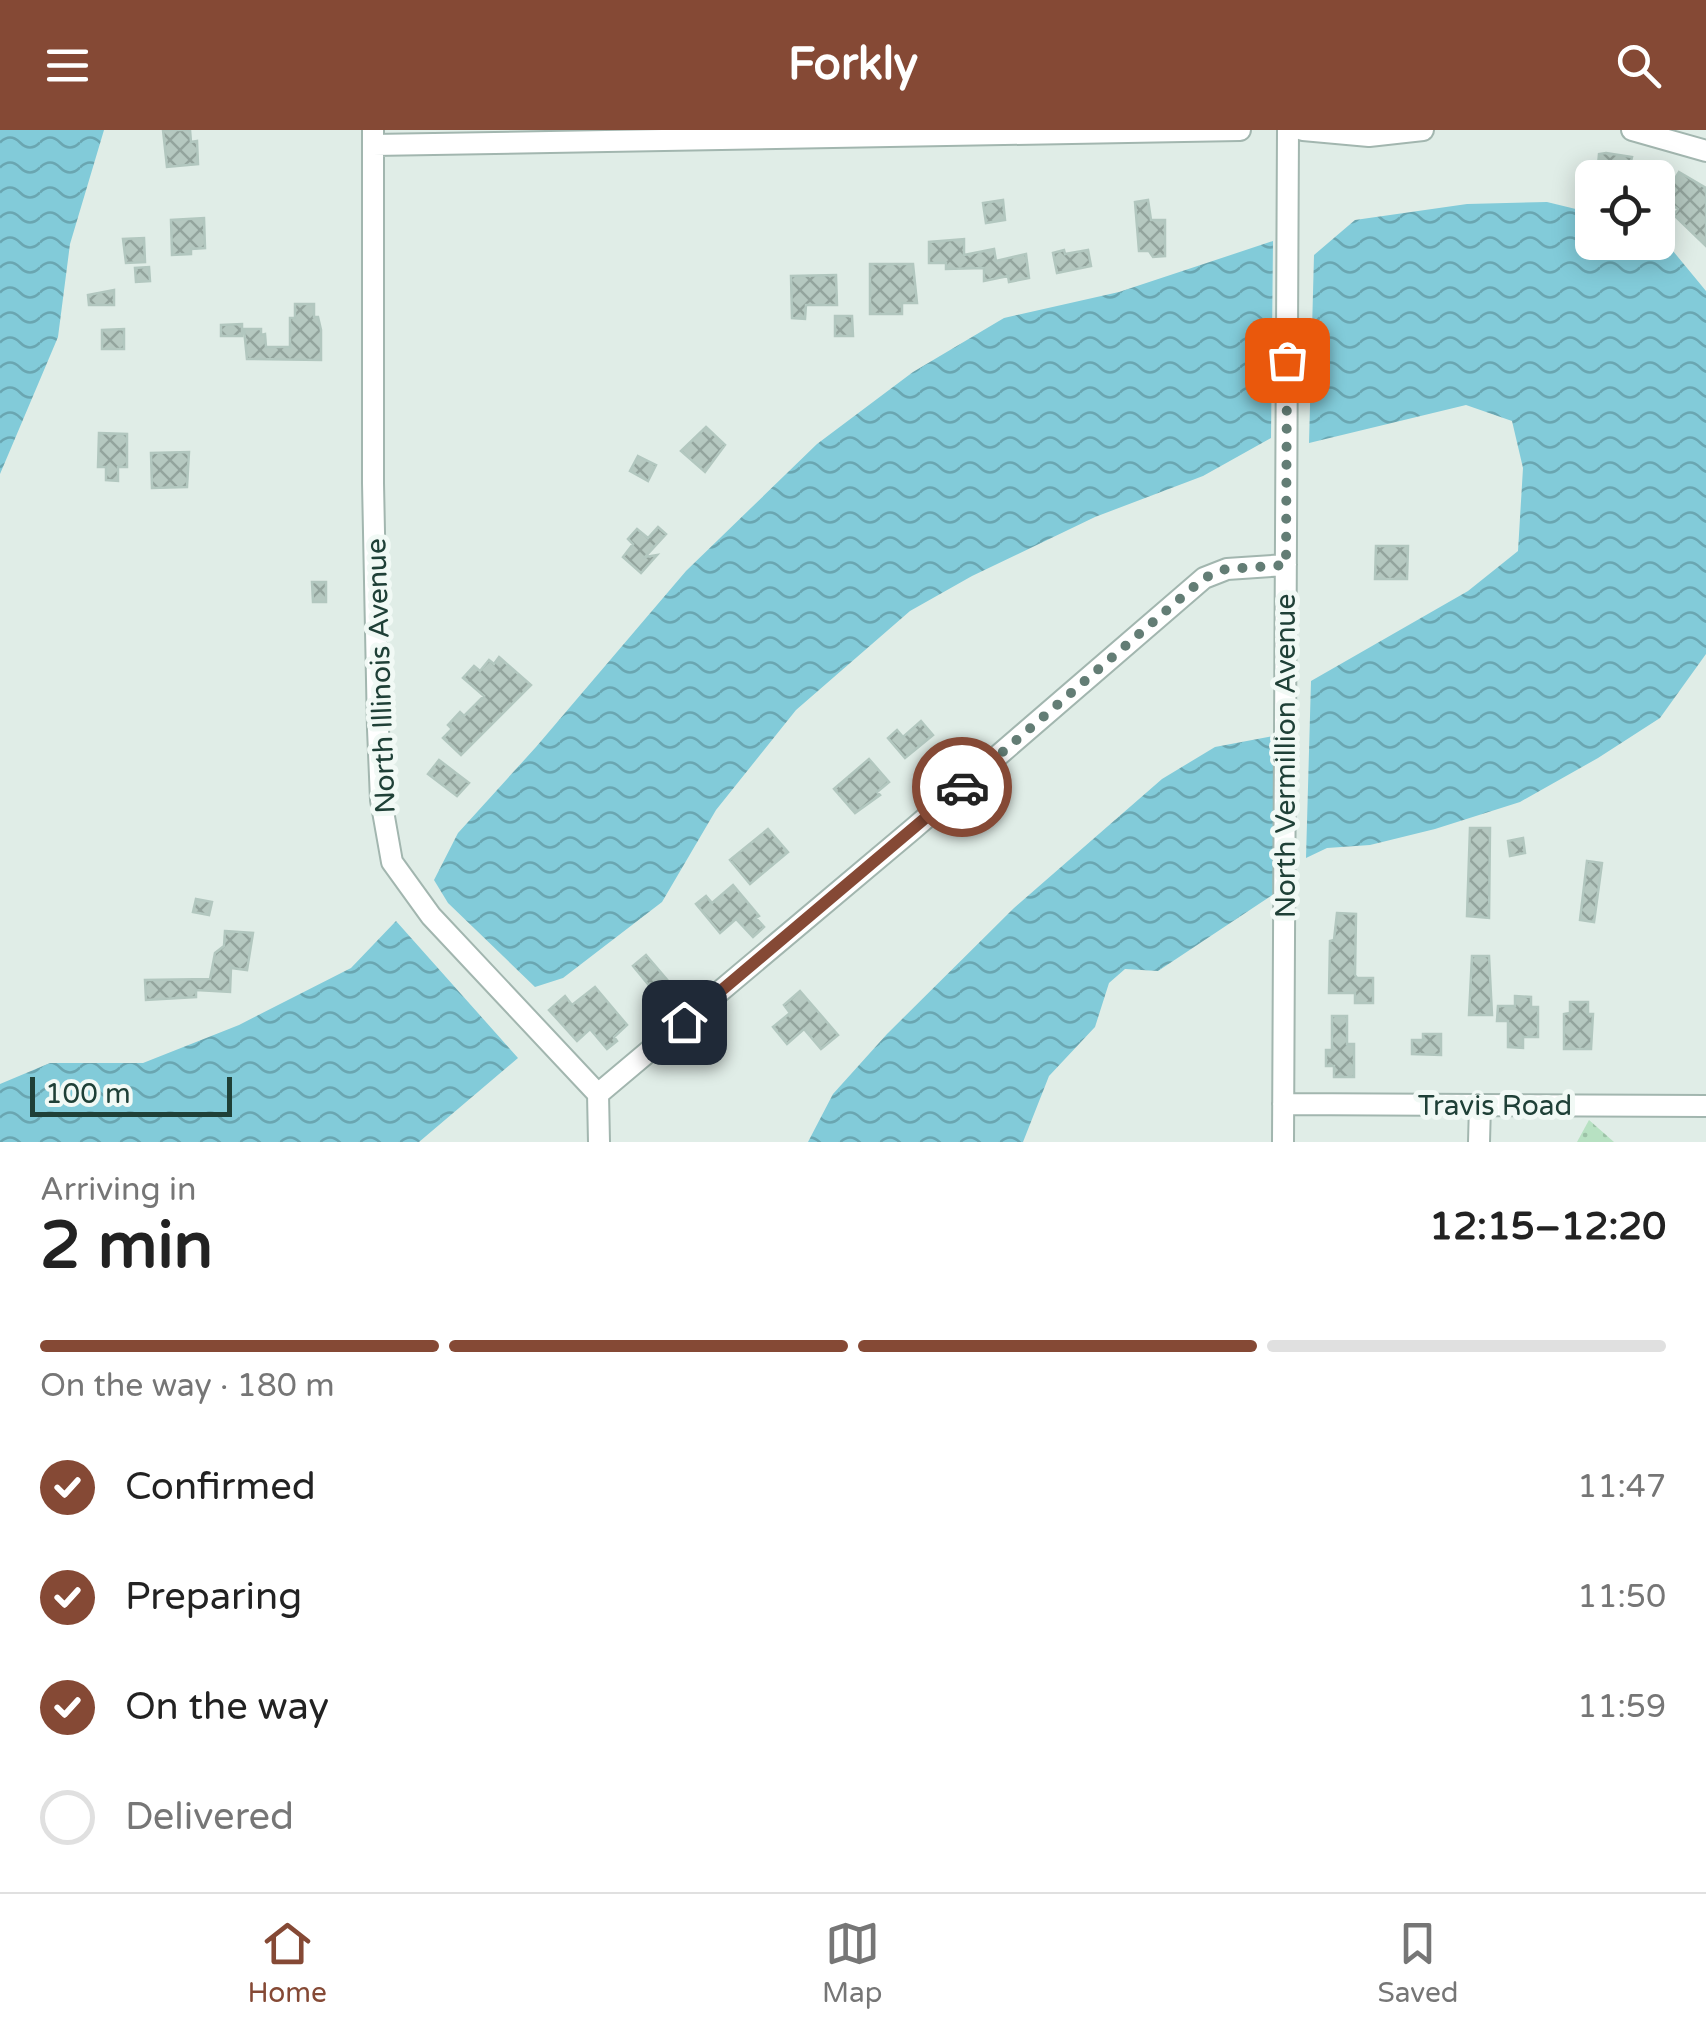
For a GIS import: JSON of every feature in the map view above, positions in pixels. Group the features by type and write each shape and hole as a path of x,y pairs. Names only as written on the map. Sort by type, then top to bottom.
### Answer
{"street":[{"path":"373,138 1240,130"},
{"name":"North Vermillion Avenue","path":"1283,1142 1288,130"},
{"path":"1303,130 1369,136 1424,130"},
{"path":"1632,130 1706,150"},
{"name":"North Illinois Avenue","path":"373,138 378,729 381,800 392,862 430,916 598,1094"},
{"path":"600,1142 598,1094 914,829 1204,578 1226,569 1286,565"},
{"name":"Travis Road","path":"1283,1104 1706,1106"},
{"path":"1478,1142 1480,1105"}],"green space":[{"path":"1589,1120 1614,1142 1577,1142"}],"water":[{"path":"0,130 104,130 70,244 58,337 0,474"},
{"path":"1547,202 1575,209 1575,260 1675,260 1675,253 1706,291 1706,654 1660,718 1520,802 1435,829 1370,845 1327,848 1306,858 1311,681 1468,591 1518,551 1523,468 1512,421 1466,405 1309,443 1314,255 1355,220 1467,204"},
{"path":"1273,241 1271,438 1203,476 1095,517 972,576 910,611 796,710 716,810 662,902 563,978 535,987 448,903 434,880 458,833 686,571 817,444 913,372 1004,318 1119,292"},
{"path":"1274,736 1277,892 1158,971 1125,969 1109,983 1095,1027 1049,1076 1023,1142 808,1142 833,1094 887,1034 1014,908 1162,779 1215,747"},
{"path":"396,921 518,1058 419,1142 0,1142 0,1084 50,1063 143,1063 239,1025 351,968"}],"building":[{"path":"163,130 190,130 191,142 197,141 198,164 167,167"},
{"path":"1606,153 1632,157 1598,160 1599,154"},
{"path":"1679,172 1706,188 1706,246 1675,216 1675,178"},
{"path":"1003,200 1005,220 986,223 983,203"},
{"path":"1148,200 1151,220 1165,220 1165,256 1153,257 1149,251 1139,251 1135,202"},
{"path":"204,218 205,248 172,255 171,220"},
{"path":"144,238 145,262 126,263 123,239"},
{"path":"964,239 964,255 994,249 996,261 1026,254 1029,278 1009,282 1008,276 984,281 984,268 946,269 946,263 929,263 929,242"},
{"path":"1064,250 1065,254 1088,250 1091,266 1057,273 1053,253"},
{"path":"870,264 913,264 917,303 902,303 902,314 870,314"},
{"path":"149,267 150,281 136,282 135,268"},
{"path":"836,275 837,305 806,305 805,319 792,318 791,276"},
{"path":"114,290 114,305 89,305 88,295"},
{"path":"295,304 314,304 314,317 318,317 321,330 321,360 247,359 244,329 261,329 266,347 290,347 290,318 295,318"},
{"path":"835,316 852,316 853,336 835,336"},
{"path":"242,324 242,336 221,336 221,325"},
{"path":"124,329 124,349 102,349 102,330"},
{"path":"706,427 725,445 705,472 681,451"},
{"path":"99,433 127,434 127,467 118,467 118,481 106,480 106,467 98,467"},
{"path":"189,452 187,487 152,488 151,453"},
{"path":"638,456 656,465 648,481 630,471"},
{"path":"658,527 666,534 645,557 657,555 641,573 623,557 633,544 628,539 637,529 648,538"},
{"path":"1376,546 1408,546 1407,579 1375,579"},
{"path":"312,582 326,582 326,602 313,602"},
{"path":"499,657 531,685 461,755 443,738 452,729 448,725 460,712 464,716 484,696 463,678 474,666 480,671 489,660 494,664"},
{"path":"921,721 933,735 905,758 888,738 897,730 903,737"},
{"path":"869,759 889,782 877,792 880,795 855,813 834,789"},
{"path":"439,760 469,783 457,796 428,774"},
{"path":"1470,828 1490,828 1489,918 1467,916"},
{"path":"768,829 788,852 750,884 730,860"},
{"path":"1523,838 1525,853 1510,856 1508,841"},
{"path":"1587,861 1602,863 1594,922 1580,920"},
{"path":"733,885 764,927 753,937 736,919 720,933 696,904 706,896 712,903"},
{"path":"196,899 212,902 209,915 193,912"},
{"path":"1337,913 1356,914 1355,975 1373,978 1373,1003 1355,1003 1355,993 1329,993 1330,941 1334,940"},
{"path":"225,931 253,933 247,970 231,968 230,992 196,990 196,997 146,1000 145,980 210,979 215,953 224,946"},
{"path":"646,955 675,989 661,1000 633,966"},
{"path":"1472,956 1489,956 1492,1015 1469,1015"},
{"path":"595,987 627,1025 607,1049 590,1029 577,1041 549,1010 565,996 572,1005"},
{"path":"800,991 838,1035 821,1049 804,1029 787,1044 773,1027 790,1013 784,1005"},
{"path":"1515,996 1531,997 1531,1007 1538,1007 1538,1037 1523,1037 1523,1048 1508,1047 1508,1021 1497,1021 1498,1006 1515,1006"},
{"path":"1570,1002 1588,1002 1588,1014 1593,1014 1591,1049 1564,1049 1564,1014 1570,1013"},
{"path":"1332,1016 1347,1016 1347,1044 1354,1044 1354,1077 1334,1077 1334,1066 1326,1066 1326,1050 1332,1050"},
{"path":"1423,1034 1441,1034 1441,1055 1412,1054 1412,1040 1423,1040"}],"way so far":[{"path":"962,787 1204,578 1226,569 1286,565 1287,360"}],"route":[{"path":"684,1022 962,787"}]}
